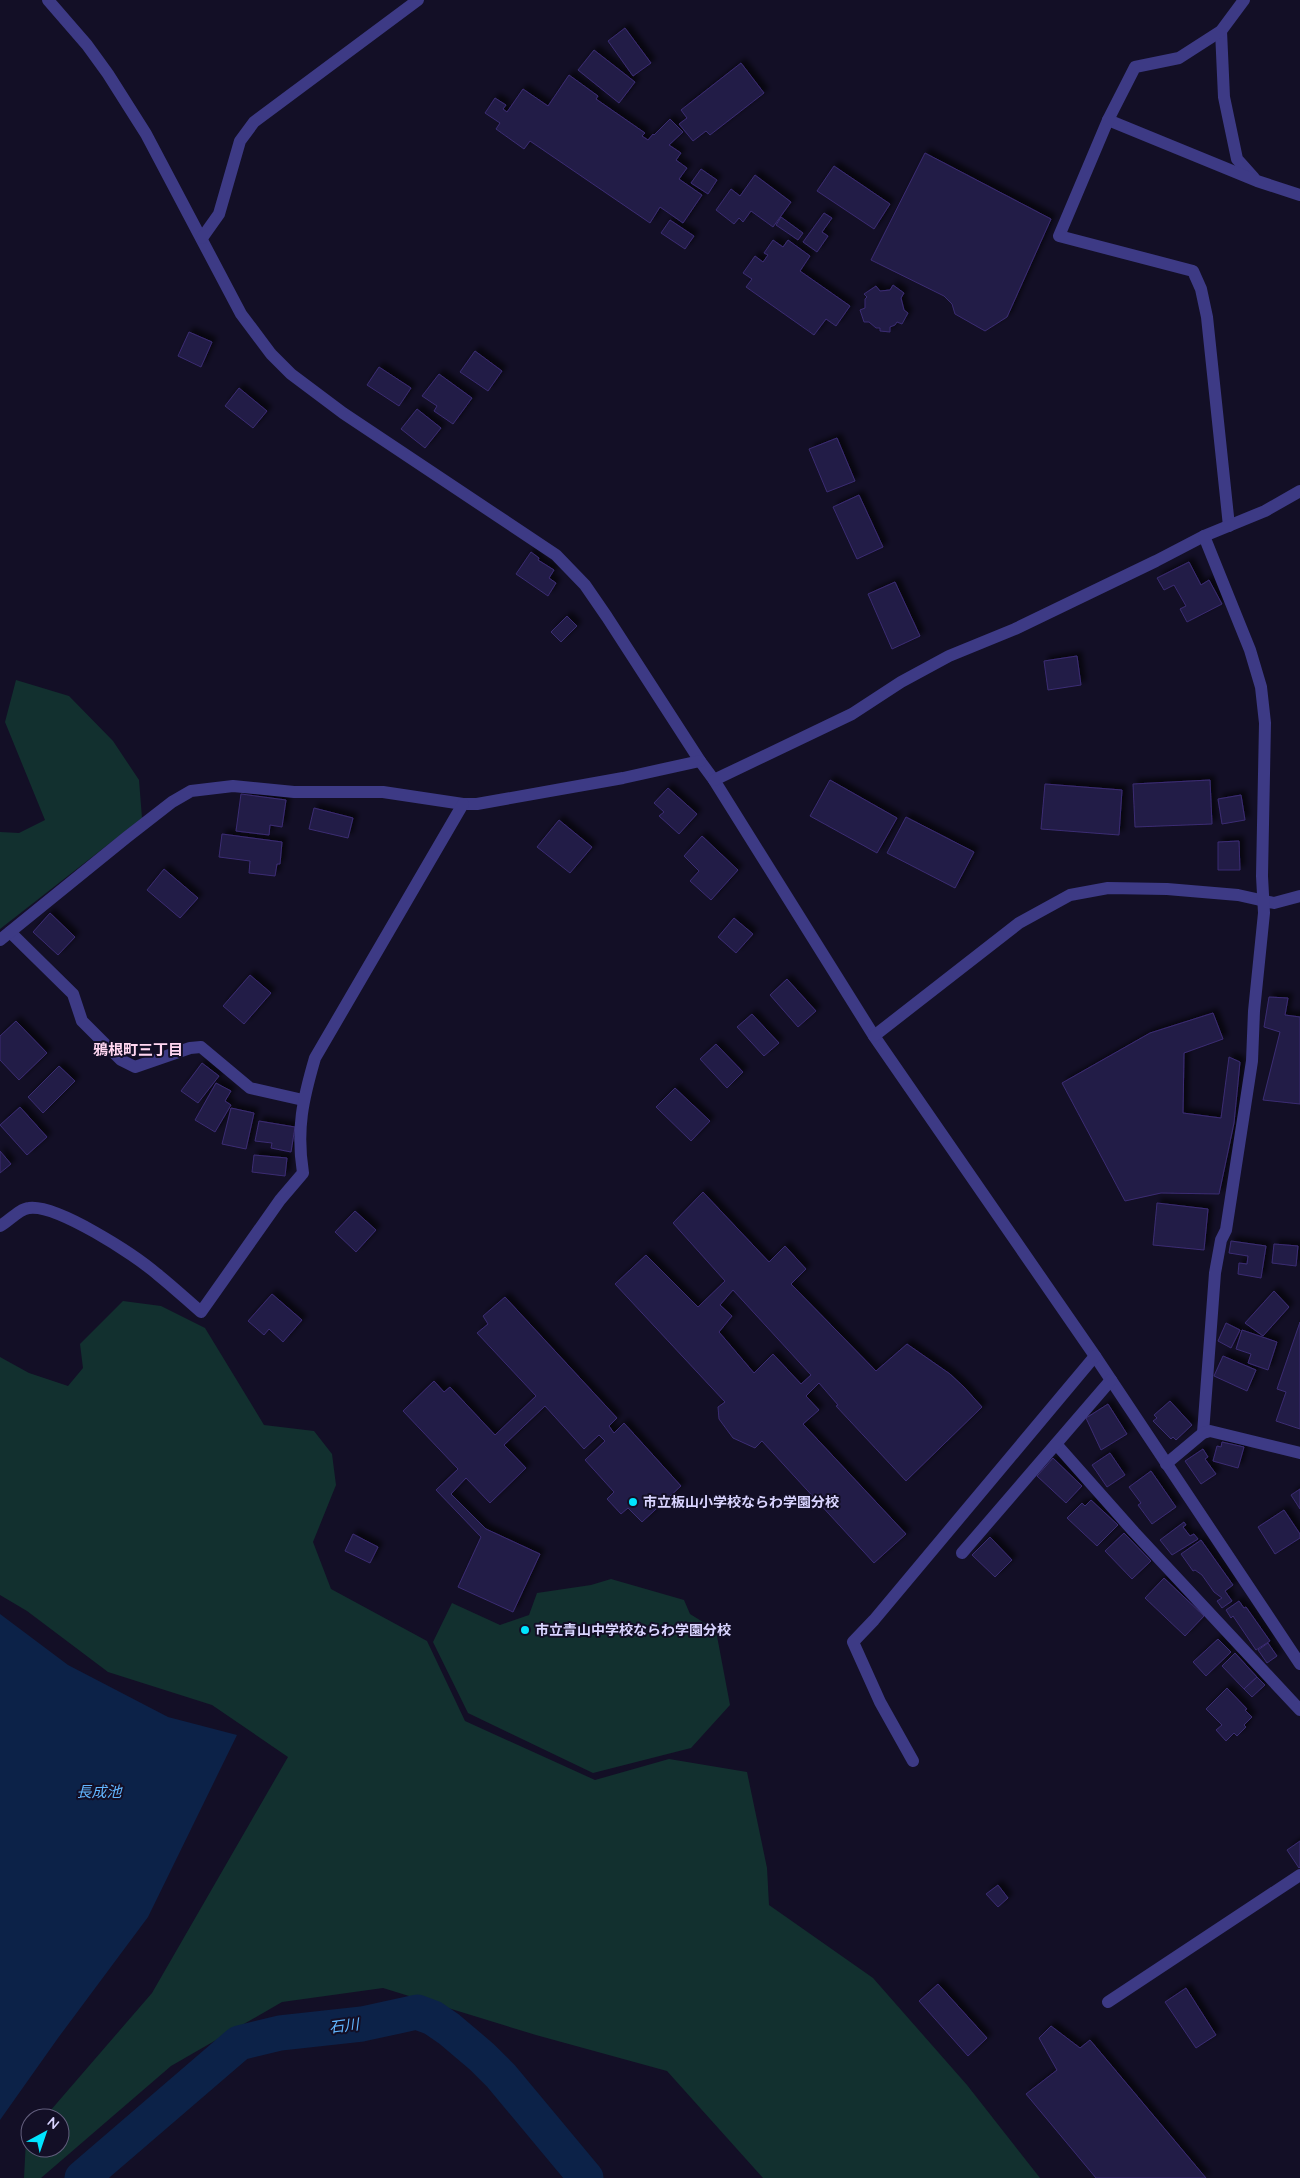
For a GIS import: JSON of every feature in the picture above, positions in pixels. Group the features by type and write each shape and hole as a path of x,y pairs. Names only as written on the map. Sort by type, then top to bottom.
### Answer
{"street":[{"path":"48,0 87,45 146,134 241,314 271,354 291,374 343,414 556,555 585,585 714,780 874,1036 1095,1356 1300,1664"},
{"path":"202,238 219,214 240,141 254,122 418,0"},
{"path":"1229,526 1207,317 1201,288 1193,271 1059,236 1108,120 1135,67 1179,58 1221,31 1244,0"},
{"path":"1221,31 1224,97 1237,159 1257,181"},
{"path":"1108,120 1257,181 1300,195"},
{"path":"714,780 852,714 901,682 949,656 1083,598 1204,536 1264,511 1300,491"},
{"path":"1203,1433 1215,1273 1221,1240 1226,1230 1252,1061 1254,1011 1264,913 1264,723 1261,687 1250,650 1204,536"},
{"path":"0,940 127,837 172,802 191,791 233,786 294,792 383,792 463,804 503,800 623,778 700,761"},
{"path":"0,1226 26,1208 40,1207 77,1222 156,1272 200,1312 280,1200 303,1173 299,1151 302,1100 315,1058 463,804"},
{"path":"874,1036 1019,923 1070,895 1108,888 1167,889 1238,895 1274,903 1300,896"},
{"path":"10,932 73,994 82,1021 121,1060 134,1067 190,1048 201,1047 250,1088 302,1100"},
{"path":"913,1762 880,1702 853,1642 874,1620 1095,1356"},
{"path":"962,1553 1111,1380"},
{"path":"1166,1464 1203,1433 1210,1431 1300,1453"},
{"path":"1056,1444 1141,1539 1300,1710"},
{"path":"1108,2002 1300,1875"}],"green space":[{"path":"16,680 69,696 113,741 139,780 142,818 0,929 0,832 19,833 45,820 5,722"},
{"path":"123,1301 161,1306 205,1328 264,1425 314,1431 332,1454 336,1485 313,1542 331,1589 427,1641 465,1721 595,1780 669,1759 747,1772 767,1868 769,1905 873,1978 967,2085 1040,2178 763,2178 667,2071 536,2035 383,1988 282,2002 171,2066 70,2153 70,2108 53,2108 152,1993 288,1757 212,1705 108,1672 27,1611 0,1595 0,1357 29,1373 68,1386 83,1368 80,1344"},
{"path":"611,1579 684,1600 690,1614 711,1627 717,1636 730,1705 691,1748 593,1773 468,1713 433,1642 452,1603 500,1625 529,1615 537,1593 591,1585"},
{"path":"25,2158 64,2158 41,2178 24,2178"}],"water":[{"name":"長成池","path":"0,1614 68,1665 168,1717 237,1735 148,1917 0,2120"}],"building":[{"path":"625,28 651,63 633,76 608,41"},
{"path":"594,50 635,82 619,103 578,70"},
{"path":"741,63 764,93 710,135 706,131 693,141 679,124 687,118 681,110"},
{"path":"569,75 598,96 596,99 645,133 642,136 648,140 670,119 683,132 669,145 681,153 676,160 687,168 679,179 702,195 683,223 660,207 650,223 530,141 524,149 496,129 500,123 485,113 495,98 506,105 503,109 507,112 523,89 548,106"},
{"path":"925,153 1051,219 1007,317 985,331 955,314 952,304 944,296 871,260"},
{"path":"834,166 890,204 874,229 817,191"},
{"path":"701,169 717,180 708,194 691,183"},
{"path":"755,175 791,202 773,227 751,211 743,222 739,218 734,224 716,210 731,189 740,196"},
{"path":"824,213 832,218 822,232 828,236 817,252 803,242"},
{"path":"781,217 803,233 798,240 776,225"},
{"path":"670,220 694,236 685,249 661,233"},
{"path":"773,240 783,247 788,240 810,256 800,271 850,306 836,326 826,319 814,335 746,287 752,279 743,273 755,256 763,262 768,255 764,253"},
{"path":"893,285 904,293 901,298 904,310 908,313 902,324 897,322 890,327 890,332 880,331 880,328 876,328 869,322 864,322 860,310 865,308 865,299 867,297 864,294 876,286 880,291 890,290"},
{"path":"189,332 212,342 201,367 178,356"},
{"path":"475,351 502,371 488,391 460,372"},
{"path":"379,367 411,388 399,406 367,385"},
{"path":"439,374 472,398 453,424 434,411 437,406 422,396"},
{"path":"239,388 267,411 253,428 225,406"},
{"path":"417,409 441,428 425,448 401,429"},
{"path":"837,438 855,481 827,492 809,449"},
{"path":"859,495 883,547 857,559 833,507"},
{"path":"531,552 539,558 538,560 554,570 549,578 556,583 548,596 516,574"},
{"path":"1189,562 1201,585 1209,580 1222,604 1187,622 1180,609 1186,606 1174,585 1164,590 1157,578"},
{"path":"895,582 920,636 892,649 868,594"},
{"path":"567,616 577,626 561,642 551,632"},
{"path":"1077,656 1081,685 1048,690 1044,661"},
{"path":"830,780 897,818 877,853 810,816"},
{"path":"1210,780 1212,824 1135,827 1133,784"},
{"path":"1045,784 1122,790 1119,835 1041,829"},
{"path":"668,788 697,814 679,834 659,816 664,812 654,803"},
{"path":"241,794 286,800 282,827 270,825 269,835 236,831"},
{"path":"1241,795 1245,820 1222,824 1218,799"},
{"path":"314,808 353,818 348,838 309,829"},
{"path":"906,817 974,852 955,888 887,853"},
{"path":"559,820 592,847 570,873 537,847"},
{"path":"222,834 282,842 280,864 277,864 275,876 249,873 250,861 219,857"},
{"path":"702,836 738,870 711,900 690,881 699,871 684,856"},
{"path":"1239,841 1240,870 1218,870 1218,842"},
{"path":"164,869 198,898 180,918 147,890"},
{"path":"50,913 75,937 58,955 33,932"},
{"path":"734,918 753,934 736,953 718,937"},
{"path":"250,975 271,993 244,1024 223,1006"},
{"path":"787,979 816,1011 798,1027 770,995"},
{"path":"1269,997 1288,998 1285,1015 1300,1017 1300,1104 1263,1100 1280,1032 1264,1027"},
{"path":"1213,1013 1223,1039 1184,1053 1183,1113 1221,1118 1229,1057 1240,1062 1234,1123 1219,1194 1161,1193 1125,1201 1062,1083 1150,1033"},
{"path":"752,1014 779,1043 764,1056 737,1027"},
{"path":"16,1021 47,1053 19,1080 0,1060 0,1036"},
{"path":"716,1044 743,1072 727,1088 700,1059"},
{"path":"202,1063 219,1076 198,1103 181,1091"},
{"path":"59,1066 75,1081 43,1113 28,1097"},
{"path":"216,1083 231,1091 225,1101 231,1105 215,1132 195,1120"},
{"path":"675,1088 710,1121 691,1141 656,1107"},
{"path":"20,1107 47,1137 27,1155 0,1125"},
{"path":"231,1108 254,1113 246,1149 222,1144"},
{"path":"259,1121 295,1127 291,1152 271,1148 272,1143 255,1141"},
{"path":"0,1151 11,1164 0,1173"},
{"path":"254,1155 287,1158 285,1176 252,1172"},
{"path":"703,1192 769,1262 785,1246 806,1269 791,1284 876,1371 907,1344 950,1374 982,1407 906,1481 836,1406 838,1405 819,1383 806,1396 819,1410 803,1424 906,1534 874,1563 762,1441 755,1448 733,1438 719,1419 718,1407 725,1402 615,1284 646,1255 698,1307 725,1281 673,1223","holes":["733,1290 811,1375 801,1384 773,1354 754,1373 719,1332 732,1316 720,1305"]},
{"path":"1157,1203 1208,1209 1204,1250 1153,1245"},
{"path":"355,1211 376,1230 356,1252 335,1232"},
{"path":"1231,1241 1266,1246 1261,1278 1238,1274 1239,1263 1247,1264 1248,1256 1229,1253"},
{"path":"1274,1244 1298,1246 1296,1266 1272,1263"},
{"path":"1274,1291 1289,1307 1263,1336 1245,1323"},
{"path":"272,1294 302,1320 283,1342 269,1329 264,1335 248,1321"},
{"path":"505,1297 617,1418 609,1426 614,1433 624,1423 681,1486 642,1522 628,1508 621,1514 607,1499 614,1492 585,1460 605,1441 599,1435 584,1449 545,1406 504,1445 526,1468 490,1503 466,1478 451,1494 486,1529 540,1554 513,1612 458,1587 481,1537 436,1490 458,1469 403,1411 434,1381 444,1392 450,1387 495,1435 536,1396 477,1333 488,1324 483,1316"},
{"path":"1300,1322 1300,1429 1276,1421 1286,1392 1277,1389"},
{"path":"1226,1323 1240,1330 1231,1348 1218,1341"},
{"path":"1242,1330 1277,1342 1268,1370 1248,1363 1251,1354 1236,1349"},
{"path":"1223,1356 1256,1370 1247,1391 1214,1376"},
{"path":"1170,1401 1192,1425 1176,1440 1173,1437 1171,1439 1153,1421 1157,1418 1154,1415"},
{"path":"1108,1404 1127,1434 1101,1450 1086,1418"},
{"path":"1222,1442 1244,1447 1238,1468 1213,1461 1217,1446 1221,1447"},
{"path":"1203,1449 1208,1457 1205,1459 1216,1474 1201,1484 1185,1461"},
{"path":"1110,1453 1125,1475 1107,1487 1092,1465"},
{"path":"1053,1458 1082,1486 1066,1503 1037,1476"},
{"path":"1151,1471 1176,1507 1152,1524 1138,1505 1141,1503 1129,1487"},
{"path":"1300,1489 1300,1509 1291,1495"},
{"path":"1091,1500 1118,1525 1097,1546 1067,1518 1082,1503 1085,1506"},
{"path":"1284,1510 1300,1534 1300,1538 1275,1554 1258,1527"},
{"path":"1184,1522 1186,1525 1183,1527 1190,1536 1194,1534 1198,1539 1172,1555 1160,1540"},
{"path":"1124,1533 1151,1561 1132,1579 1105,1551"},
{"path":"353,1534 378,1547 370,1563 345,1551"},
{"path":"990,1537 1012,1560 995,1577 972,1555"},
{"path":"1201,1540 1233,1585 1225,1591 1232,1601 1222,1608 1217,1601 1222,1598 1214,1592 1202,1575 1195,1570 1193,1571 1181,1554"},
{"path":"1164,1578 1204,1616 1185,1636 1145,1598"},
{"path":"1239,1601 1244,1608 1246,1607 1270,1641 1256,1650 1233,1616 1231,1618 1226,1610"},
{"path":"1218,1639 1231,1652 1206,1676 1193,1662"},
{"path":"1268,1643 1277,1656 1267,1663 1258,1650"},
{"path":"1235,1653 1257,1677 1244,1689 1222,1666"},
{"path":"1257,1677 1265,1685 1252,1697 1244,1689"},
{"path":"1227,1688 1252,1717 1237,1736 1234,1733 1226,1741 1216,1730 1222,1725 1206,1709"},
{"path":"1300,1841 1300,1867 1299,1868 1287,1850"},
{"path":"998,1885 1008,1898 998,1907 986,1894"},
{"path":"938,1984 987,2038 968,2056 919,2001"},
{"path":"1186,1988 1216,2035 1196,2048 1165,2002"},
{"path":"1051,2026 1080,2048 1090,2040 1206,2178 1096,2178 1026,2094 1057,2070 1039,2038"}],"waterway":[{"name":"石川","path":"82,2178 239,2043 280,2033 362,2024 417,2012 433,2018 449,2029 482,2057 501,2076 586,2178"}],"place":[{"name":"市立板山小学校ならわ学園分校","path":"633,1502"},
{"name":"市立青山中学校ならわ学園分校","path":"525,1630"}],"district":[{"name":"鴉根町三丁目","path":"138,1050"}]}
